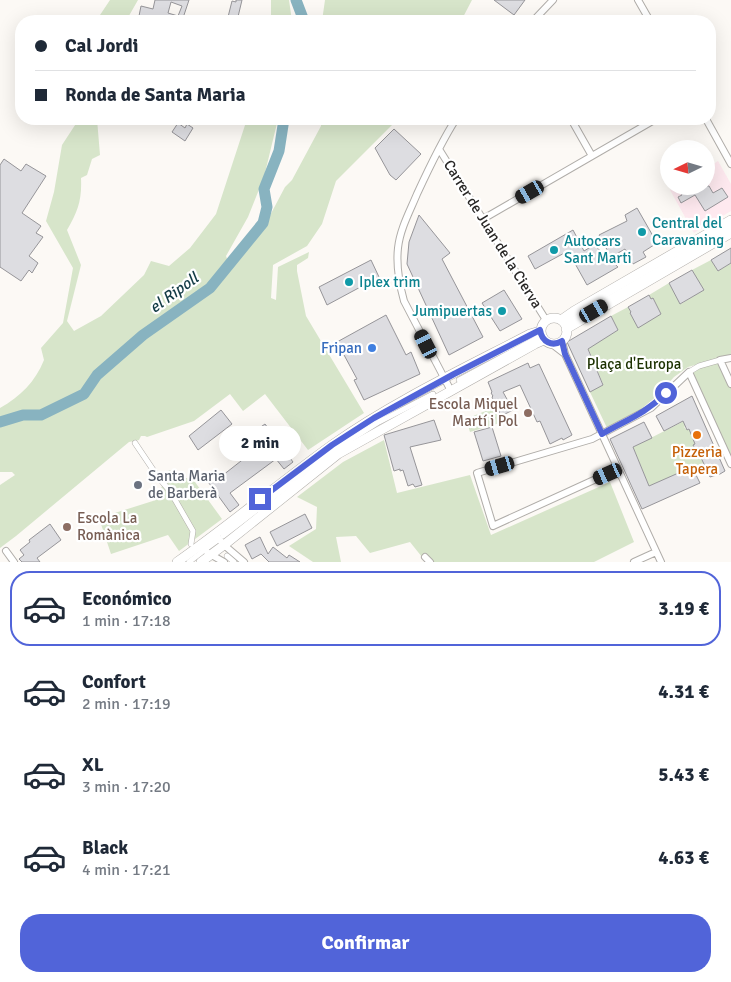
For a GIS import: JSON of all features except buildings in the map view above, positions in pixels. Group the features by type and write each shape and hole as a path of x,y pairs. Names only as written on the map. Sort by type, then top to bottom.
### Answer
{"street":[{"path":"539,15 553,0"},
{"path":"638,0 647,15"},
{"path":"451,390 404,301 399,285 397,266 398,246 404,225 439,148 452,125"},
{"path":"574,125 592,156"},
{"path":"483,219 646,125"},
{"path":"709,125 731,164"},
{"name":"Carrer de Juan de la Cierva","path":"439,148 546,320"},
{"path":"661,562 565,354 562,341 566,334 564,324 574,311 731,220"},
{"path":"564,324 731,227"},
{"path":"565,354 544,338 541,326 546,320 553,318 564,324 578,320 731,233"},
{"path":"459,380 544,338"},
{"path":"177,562 220,539 338,454 544,338"},
{"path":"220,539 332,445 374,418 444,379 544,338 562,341"},
{"path":"618,469 493,526 477,473 592,439 650,408 689,372 699,366 731,358"},
{"path":"720,360 731,384"},
{"path":"689,372 731,464"},
{"path":"189,562 202,549 220,539 336,448 379,422 433,394"},
{"path":"135,443 170,491 193,531 202,549 201,562"},
{"path":"220,539 244,562"},
{"path":"202,549 234,562"},
{"path":"6,552 14,562"},
{"path":"634,562 656,552"}],"shaded area":[{"path":"718,161 731,184 731,211 694,233 673,195 715,195 715,163"}],"green space":[{"path":"110,0 138,0 129,15 100,15"},
{"path":"271,0 289,0 291,15 271,15"},
{"path":"325,0 472,0 464,15 323,15"},
{"path":"75,125 98,125 100,155 92,159 87,175 81,178 81,193 78,205 67,230 81,265 67,321 74,331 101,316 144,275 151,261 169,266 190,248 216,214 245,125 277,125 264,177 248,217 226,256 230,267 266,223 285,187 292,180 321,125 392,125 336,181 322,224 307,246 273,265 271,298 276,300 278,267 309,252 308,258 297,265 306,316 364,413 308,450 265,394 243,411 230,394 194,421 147,437 141,436 139,440 129,442 0,548 0,485 15,475 12,472 0,472 0,408 14,399 32,382 40,368 44,360 41,348 63,323 73,268 46,221 54,192 62,145"},
{"name":"Plaça d'Europa","path":"711,260 718,271 731,263 731,355 688,367 674,377 658,395 640,410 607,428 590,392 603,384 588,348 618,330 611,316 628,307 638,327 661,314 653,298 651,299 649,295 669,283 681,304 703,290 692,270"},
{"path":"720,360 731,384 731,464 691,369"},
{"path":"495,407 500,423 470,432 466,419"},
{"path":"686,420 688,424 684,427 687,430 689,429 695,444 693,446 697,449 704,463 649,486 633,447"},
{"path":"384,440 397,493 470,475 491,535 610,482 634,542 594,562 426,562 410,542 370,553 356,536 336,537 341,562 313,562 289,546 316,529 317,507 297,497 343,462"},
{"path":"169,470 195,482 222,519 179,551 168,535 111,554 99,518 156,500"}],"waterway":[{"name":"el Ripoll","path":"296,0 302,15"},
{"name":"el Ripoll","path":"0,422 23,415 41,415 84,394 97,375 143,335 210,288 263,223 267,207 264,189 279,151 283,125"}],"place":[{"name":"Central del Caravaning","path":"642,232"},
{"name":"Autocars Sant Marti","path":"554,250"},
{"name":"Iplex trim","path":"349,282"},
{"name":"Jumipuertas","path":"502,311"},
{"name":"Fripan","path":"372,348"},
{"name":"Escola Miquel Martí i Pol","path":"528,413"},
{"name":"Pizzeria Tapera","path":"697,435"},
{"name":"Santa Maria de Barberà","path":"138,485"},
{"name":"Escola La Romànica","path":"67,527"}],"route":[{"path":"260,499 332,445 374,418 540,330 541,336 548,343 554,344 562,341 565,354 602,434 640,415 658,402 666,393"}]}
